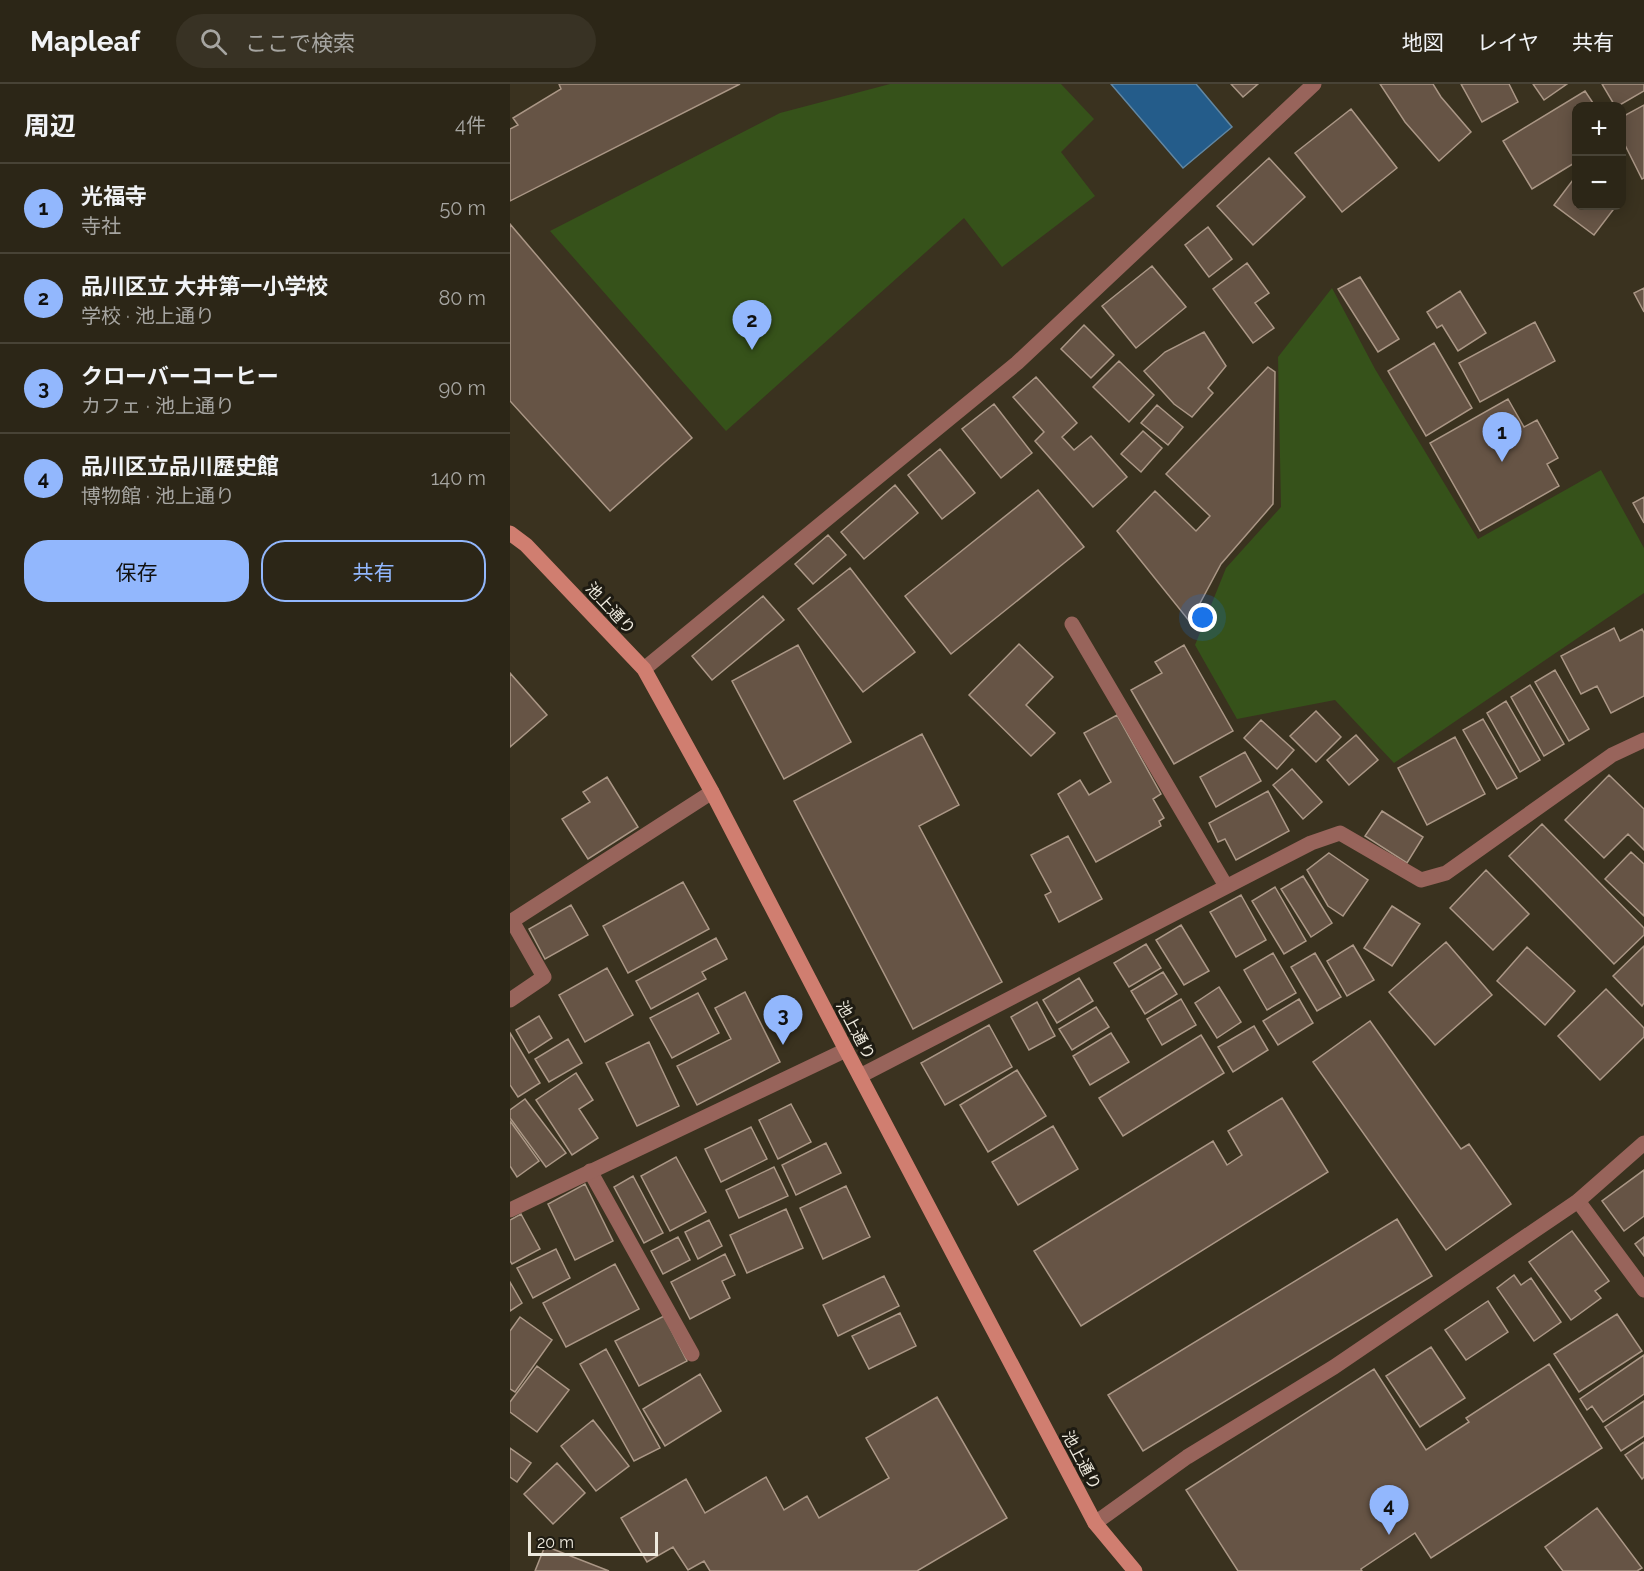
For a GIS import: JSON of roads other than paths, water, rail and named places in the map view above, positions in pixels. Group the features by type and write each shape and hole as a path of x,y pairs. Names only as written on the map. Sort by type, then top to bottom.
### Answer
{"main road":[{"name":"池上通り","path":"510,533 526,544 644,669 712,792 1095,1523 1135,1571"}],"street":[{"path":"644,669 1017,363 1314,84"},
{"path":"1072,624 1226,886"},
{"path":"860,1076 1226,886 1311,843 1340,832 1422,880 1446,873 1612,755 1644,740"},
{"path":"510,1000 544,977 512,921 712,792"},
{"path":"510,1210 846,1050"},
{"path":"1095,1523 1187,1457 1334,1367 1578,1201 1644,1143"},
{"path":"591,1172 692,1354"},
{"path":"1578,1201 1644,1290"}],"water":[{"path":"1111,84 1196,84 1232,127 1183,168"}],"place":[{"name":"品川区立 大井第一小学校","path":"752,350"},
{"name":"光福寺","path":"1502,462"},
{"name":"クローバーコーヒー","path":"783,1045"},
{"name":"品川区立品川歴史館","path":"1389,1535"}]}
